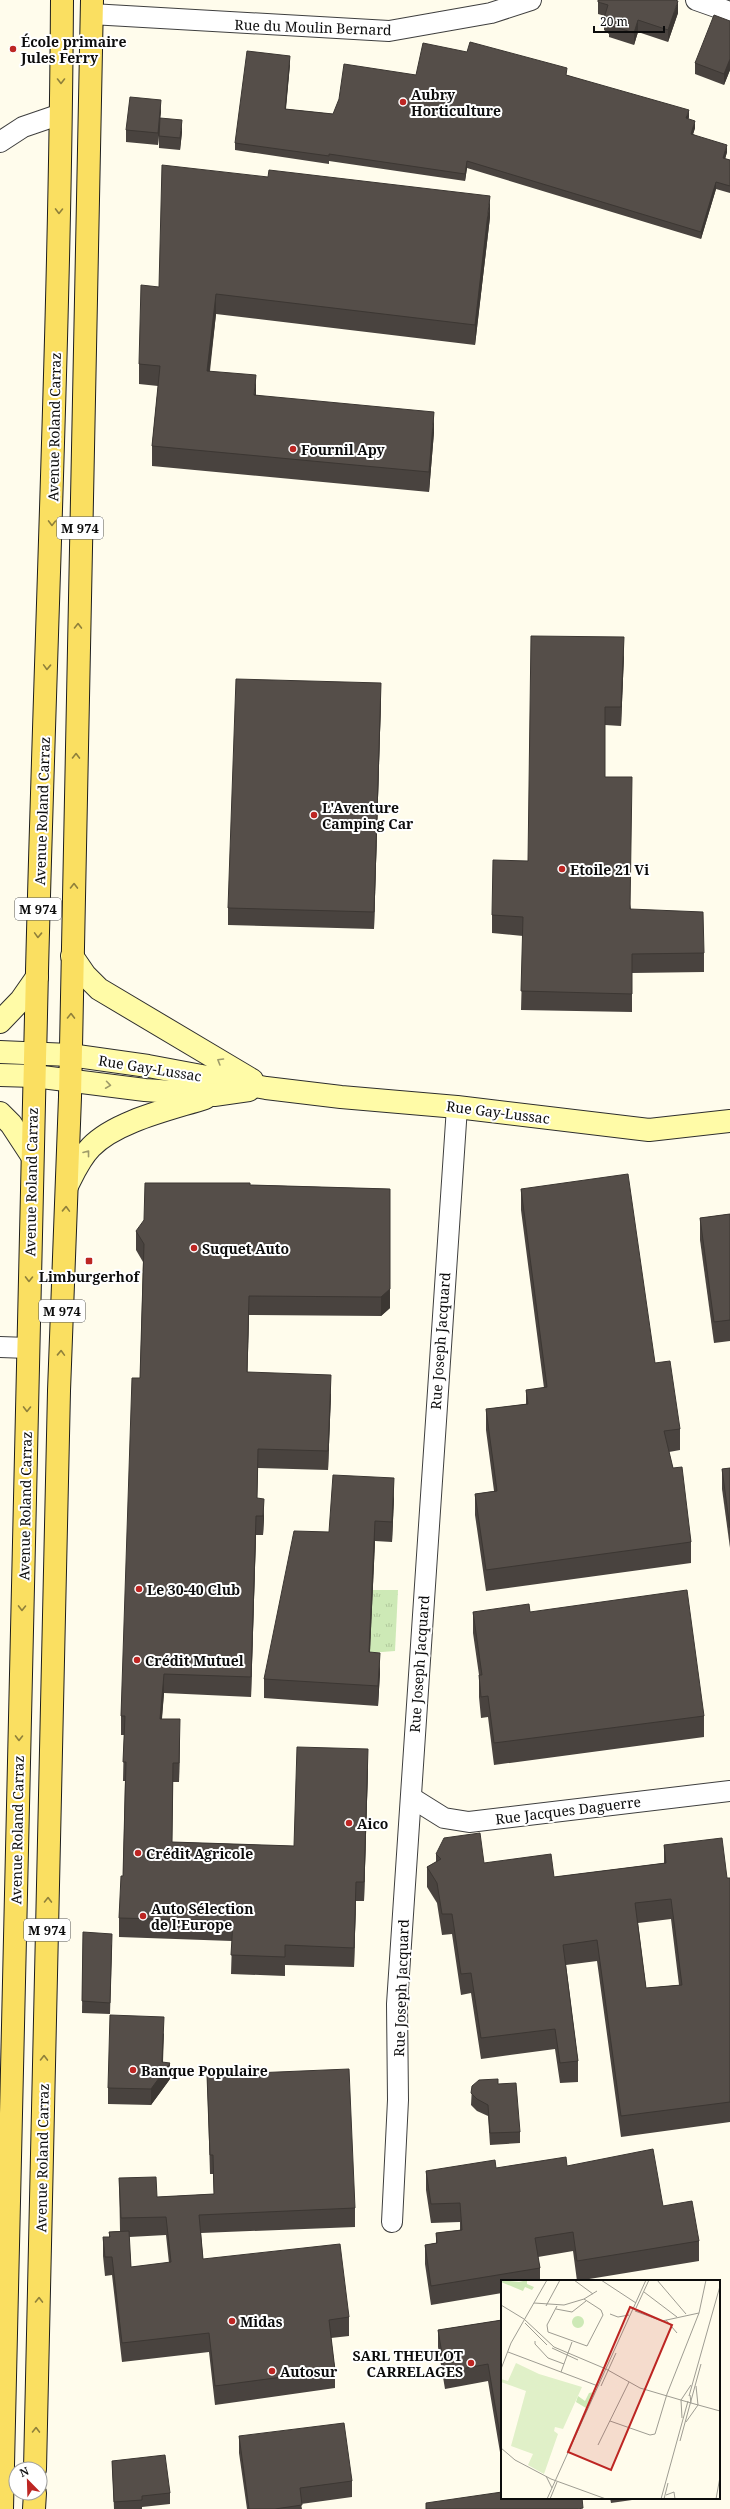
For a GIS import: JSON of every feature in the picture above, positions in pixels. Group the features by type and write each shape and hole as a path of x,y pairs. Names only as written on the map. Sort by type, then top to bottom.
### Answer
{"main road":[{"name":"Avenue Roland Carraz","path":"2,2509 32,1156 50,588 61,114 62,0"},
{"name":"Avenue Roland Carraz","path":"35,2461 58,1423 70,1080 92,7"},
{"path":"72,956 85,975 100,989 266,1088"},
{"path":"0,1022 21,1000 37,977"},
{"name":"Rue Gay-Lussac","path":"0,1052 35,1052 70,1055 148,1066 266,1088 341,1097 457,1107 649,1130 730,1121"},
{"name":"Rue Gay-Lussac","path":"0,1075 34,1076 145,1090 214,1095 266,1088"},
{"path":"67,1186 78,1163 91,1146 104,1136 125,1126 214,1095"},
{"path":"0,1113 32,1156"}],"street":[{"name":"Rue du Moulin Bernard","path":"92,7 389,31 492,13 531,0"},
{"path":"696,0 730,12"},
{"path":"0,142 23,127 61,114"},
{"name":"Rue Joseph Jacquard","path":"392,2222 398,2100 397,2004 412,1798 457,1107"},
{"path":"0,1347 28,1348"},
{"name":"Rue Jacques Daguerre","path":"412,1798 444,1818 469,1822 730,1791"}],"green space":[{"path":"372,1590 398,1590 395,1651 369,1653"}],"building":[{"path":"598,0 678,1 668,30 638,20 634,33 609,25 610,23 604,18 608,5 598,2"},
{"path":"714,15 730,21 730,59 724,74 695,63"},
{"path":"470,42 567,68 566,75 689,110 686,118 695,121 691,134 727,145 723,158 730,160 730,186 716,182 701,232 467,161 465,174 329,154 329,156 235,143 247,51 290,56 285,109 333,114 339,99 344,64 416,75 423,43 467,52"},
{"path":"130,97 161,100 158,133 126,130"},
{"path":"160,118 182,120 180,138 159,136"},
{"path":"162,165 268,177 269,170 490,196 475,325 216,294 207,371 256,375 254,395 434,412 429,472 152,446 160,366 139,364 141,285 159,287"},
{"path":"531,636 624,637 621,707 605,707 605,777 632,777 630,909 703,912 704,953 632,954 632,994 521,991 523,917 492,915 493,860 528,861"},
{"path":"236,679 381,683 374,912 228,908"},
{"path":"628,1174 655,1363 670,1361 680,1429 664,1431 673,1468 682,1467 691,1542 486,1570 475,1494 497,1491 486,1409 528,1404 526,1390 547,1387 521,1189"},
{"path":"145,1183 250,1183 250,1185 390,1189 390,1289 381,1297 249,1296 247,1372 331,1375 328,1451 258,1449 257,1498 264,1499 263,1516 256,1516 251,1677 164,1674 160,1719 180,1719 179,1763 173,1763 172,1842 294,1846 297,1747 368,1749 364,1882 356,1882 354,1948 285,1945 285,1957 231,1955 233,1921 119,1918 121,1876 123,1876 126,1762 123,1762 125,1716 121,1716 132,1378 140,1378 144,1244 136,1231 144,1220"},
{"path":"730,1214 730,1320 714,1322 700,1218"},
{"path":"730,1468 730,1528 722,1469"},
{"path":"333,1475 394,1478 392,1522 375,1521 369,1652 380,1653 378,1686 264,1679 294,1531 329,1532"},
{"path":"687,1590 704,1716 494,1743 488,1696 481,1697 479,1675 482,1675 473,1612 529,1604 530,1612"},
{"path":"480,1833 484,1863 551,1854 554,1877 666,1863 664,1845 722,1838 727,1878 730,1878 730,2102 621,2116 597,1940 563,1945 578,2061 560,2063 555,2029 481,2038 471,1973 461,1974 452,1914 442,1914 437,1883 427,1867 441,1859 436,1854 444,1838","holes":["671,1899 682,1985 646,1988 635,1903"]},
{"path":"83,1932 112,1934 110,2003 82,2001"},
{"path":"110,2015 164,2017 162,2062 170,2063 151,2089 108,2088"},
{"path":"349,2069 355,2208 199,2215 203,2259 340,2244 349,2317 329,2320 335,2370 215,2386 209,2333 122,2343 112,2257 105,2257 103,2237 110,2237 109,2232 129,2231 131,2267 171,2262 166,2217 121,2218 119,2178 156,2177 157,2197 214,2194 213,2155 210,2155 207,2075"},
{"path":"498,2079 498,2084 516,2083 520,2132 490,2133 488,2105 477,2099 471,2093 472,2086 479,2080"},
{"path":"653,2149 663,2206 692,2201 699,2241 577,2261 573,2232 535,2238 540,2268 431,2286 425,2245 437,2243 436,2233 462,2230 460,2203 431,2204 426,2171 495,2160 496,2168 566,2157 567,2166"},
{"path":"501,2320 501,2441 488,2364 445,2372 438,2330"},
{"path":"344,2423 352,2481 300,2488 302,2505 275,2509 249,2509 239,2436"},
{"path":"165,2455 170,2493 142,2496 142,2500 114,2502 112,2461"},
{"path":"501,2492 501,2499 582,2499 583,2508 426,2509 426,2503"}],"place":[{"name":"École primaire Jules Ferry","path":"13,49"},
{"name":"Aubry Horticulture","path":"403,102"},
{"name":"Fournil Apy","path":"293,449"},
{"name":"L'Aventure Camping Car","path":"314,815"},
{"name":"Etoile 21 Vi","path":"562,869"},
{"name":"Suquet Auto","path":"194,1248"},
{"name":"Limburgerhof","path":"89,1261"},
{"name":"Le 30-40 Club","path":"139,1589"},
{"name":"Crédit Mutuel","path":"137,1660"},
{"name":"Aico","path":"349,1823"},
{"name":"Crédit Agricole","path":"138,1853"},
{"name":"Auto Sélection de l'Europe","path":"143,1916"},
{"name":"Banque Populaire","path":"133,2070"},
{"name":"Midas","path":"232,2321"},
{"name":"SARL THEULOT CARRELAGES","path":"471,2363"},
{"name":"Autosur","path":"272,2371"}]}
